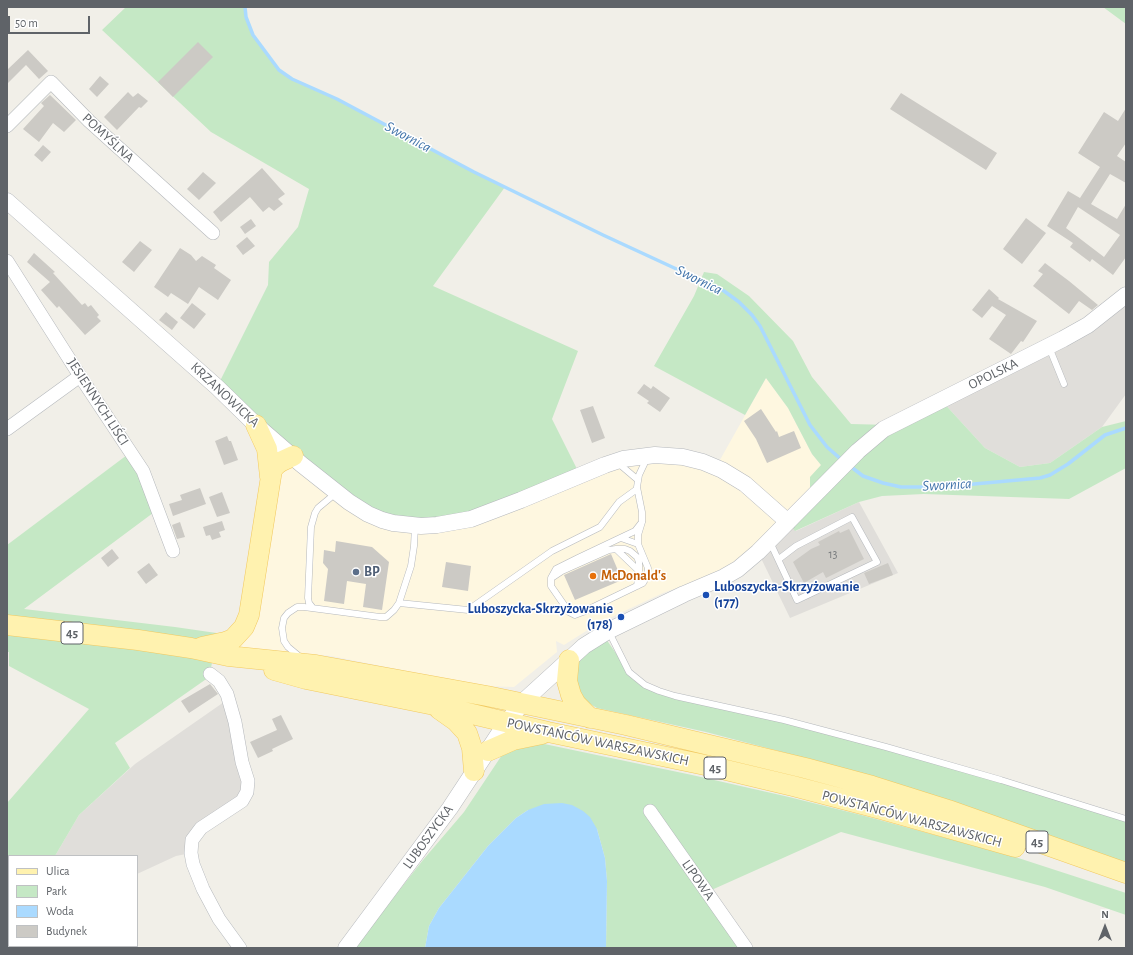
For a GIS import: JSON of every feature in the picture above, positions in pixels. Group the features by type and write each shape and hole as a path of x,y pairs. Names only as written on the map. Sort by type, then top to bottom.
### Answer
{"main road":[{"path":"256,426 267,450 270,477"},
{"path":"191,648 225,642 237,636 244,627 249,615 270,477 272,470 276,465 292,456"},
{"name":"POWSTAŃCÓW WARSZAWSKICH","path":"7,625 138,640 191,648 228,656 306,679 434,705 506,723 705,765 815,792 1011,846 1126,884"},
{"name":"POWSTAŃCÓW WARSZAWSKICH","path":"228,656 316,665 487,696 626,725 806,768 872,786 948,810 1126,873"},
{"path":"568,660 567,681 571,695 576,704 590,718"},
{"path":"434,705 456,721 467,733 472,748 474,771"},
{"path":"488,751 513,740 548,732"}],"street":[{"name":"POMYŚLNA","path":"7,126 51,82 89,121 213,233"},
{"name":"KRZANOWICKA","path":"7,201 216,387 256,426 352,505 375,517 394,523 415,526 437,525 471,519 623,459 648,456 670,456 683,457 703,462 722,470 750,488 788,522"},
{"name":"JESIENNYCH LIŚCI","path":"7,261 80,376 143,471 174,551"},
{"name":"OPOLSKA","path":"608,631 684,594 724,577 749,561 858,451 890,425 1049,347 1088,325 1126,295"},
{"path":"7,429 80,376"},
{"name":"LUBOSZYCKA","path":"346,948 450,808 506,723 522,704 568,660 608,631"},
{"path":"210,674 219,681 227,694 242,762 248,781 247,792 242,801 201,828 192,840 191,853 193,864 206,895 219,919 240,948"},
{"name":"LIPOWA","path":"650,811 746,948"}],"lane":[{"path":"1049,347 1064,384"},
{"path":"642,522 635,531 556,569 552,578 552,586 569,612 575,615 583,612 643,583 647,576 648,568 638,544 638,535 642,522 642,512 638,480 648,456"},
{"path":"616,462 638,480"},
{"path":"399,602 468,610 552,551 600,528 619,502 638,489"},
{"path":"313,608 308,598 311,527 318,508 336,492"},
{"path":"770,540 778,559 797,600 877,562 852,517 796,546 778,559"},
{"path":"316,665 298,656 288,647 284,641 282,628 284,618 292,610 304,607 386,617 394,610 399,602 412,566 415,526"},
{"path":"621,538 638,544"},
{"path":"552,578 562,571 616,548 639,571 637,586"},
{"path":"608,631 630,672 645,686 658,691 784,720 886,747 1002,780 1126,819"}],"shaded area":[{"path":"1126,295 1126,394 1102,427 1050,463 1020,467 985,448 941,400"},
{"path":"766,378 788,408 812,454 821,465 810,500 749,561 663,593 599,623 564,645 556,641 557,652 514,687 483,686 331,656 215,645 237,636 270,477 293,456 368,514 623,459 716,467"},
{"path":"859,502 898,573 790,618 758,552 788,522 796,531"},
{"path":"224,702 247,792 201,828 191,853 176,856 138,874 138,855 56,855 79,815 135,764"}],"green space":[{"path":"126,7 246,7 246,17 253,35 279,70 292,79 337,99 505,187 433,286 578,351 552,419 580,475 471,519 382,520 217,387 268,285 269,262 298,227 309,189 211,132 102,30"},
{"path":"1103,7 1126,7 1126,24"},
{"path":"704,272 717,274 749,296 793,341 812,377 851,424 890,425 941,400 985,448 1020,467 1050,463 1102,427 1126,421 1126,468 1069,499 924,494 882,496 859,502 795,531 788,522 810,500 810,477 821,465 812,454 788,408 766,378 745,415 654,366 694,296"},
{"path":"131,452 157,510 24,609 237,636 215,645 210,674 212,675 115,743 130,768 79,815 56,855 8,855 7,934 7,803 89,709 9,666 9,652 7,652 7,545"},
{"path":"606,639 629,672 659,691 784,720 1126,819 1126,867 872,778 805,758 706,732 597,708 585,701 574,679 576,664 587,651"},
{"path":"530,741 789,797 1009,855 1126,893 1126,915 1045,887 841,832 707,892 746,948 606,948 607,881 605,858 597,829 528,810 516,818 488,846 439,908 429,926 425,948 356,948 357,944 423,860 464,812 502,755"}],"water":[{"path":"562,803 572,805 583,811 590,817 597,829 605,858 607,881 606,948 425,948 429,926 439,908 488,846 516,818 528,810 544,804"}],"building":[{"path":"198,42 213,57 173,97 158,82"},
{"path":"28,50 48,71 39,79 26,65 7,84 7,70"},
{"path":"100,76 109,84 97,97 89,89"},
{"path":"128,92 133,97 138,93 148,101 141,108 139,107 117,130 104,117"},
{"path":"901,93 997,153 986,170 890,109"},
{"path":"50,95 76,120 64,132 53,123 39,142 23,129 44,106 41,103"},
{"path":"1126,108 1126,143 1117,156 1126,162 1126,183 1110,174 1091,204 1117,219 1126,204 1126,257 1113,275 1092,259 1090,262 1070,247 1073,243 1047,226 1068,191 1080,198 1100,167 1078,153 1104,112 1118,121","holes":["1078,207 1120,235 1104,257 1066,228"]},
{"path":"43,145 51,152 42,162 34,155"},
{"path":"262,168 285,194 278,199 283,204 274,211 269,207 263,212 250,197 221,222 213,212"},
{"path":"203,172 216,183 199,200 187,189"},
{"path":"1026,218 1046,233 1022,264 1003,249"},
{"path":"251,219 256,226 245,234 240,227"},
{"path":"247,237 255,246 243,255 236,246"},
{"path":"140,241 152,250 134,272 122,262"},
{"path":"180,248 191,255 196,261 202,256 216,265 214,268 231,280 218,300 199,287 188,304 171,293 168,297 154,287"},
{"path":"34,253 55,272 53,273 82,305 85,303 88,307 91,305 99,315 97,317 101,321 85,335 59,306 57,308 41,290 50,282 27,262"},
{"path":"1045,263 1098,305 1092,310 1079,301 1069,314 1033,286 1043,274 1038,271"},
{"path":"989,289 999,298 998,299 1037,321 1023,342 1021,341 1011,354 989,339 1006,315 992,306 982,318 972,310"},
{"path":"192,303 206,314 194,329 180,318"},
{"path":"166,312 178,322 172,330 159,320"},
{"path":"644,384 651,389 653,386 670,398 660,412 647,403 649,401 637,393"},
{"path":"593,406 605,438 592,443 580,410"},
{"path":"761,409 776,432 777,431 779,437 794,431 801,448 767,463 756,439 744,421"},
{"path":"227,436 229,441 231,441 238,460 224,465 215,441"},
{"path":"200,488 206,504 173,516 169,504 182,500 180,495"},
{"path":"222,492 230,513 217,517 209,497"},
{"path":"222,521 225,530 219,532 221,537 212,540 210,535 206,536 203,527"},
{"path":"180,522 185,537 177,539 172,525"},
{"path":"849,529 864,559 826,578 823,572 804,583 793,562 811,549 820,545 818,542 839,531 840,533"},
{"path":"336,541 372,547 389,562 382,610 363,607 366,584 347,581 344,604 324,601 328,569 323,563 324,550 335,552"},
{"path":"112,549 119,558 108,567 101,558"},
{"name":"McDonald's","path":"611,554 622,580 575,600 564,575"},
{"path":"446,562 471,566 468,591 442,587"},
{"path":"149,563 158,575 146,584 137,572"},
{"path":"888,563 893,575 869,584 864,573"},
{"path":"210,684 218,694 189,713 181,701"},
{"path":"281,715 293,739 272,749 273,751 258,758 250,742 277,730 272,719"}],"waterway":[{"name":"Swornica","path":"245,7 246,17 253,35 279,70 292,79 337,99 474,172 603,235 724,291 739,302 752,315 760,326 810,425 827,447 843,461"},
{"name":"Swornica","path":"850,466 863,476 901,487 941,487 1040,478 1050,475 1068,464 1105,435 1126,428"}],"place":[{"name":"BP","path":"356,572"},
{"name":"McDonald's","path":"593,576"},
{"name":"Luboszycka-Skrzyżowanie (177)","path":"706,595"},
{"name":"Luboszycka-Skrzyżowanie (178)","path":"621,617"}]}
